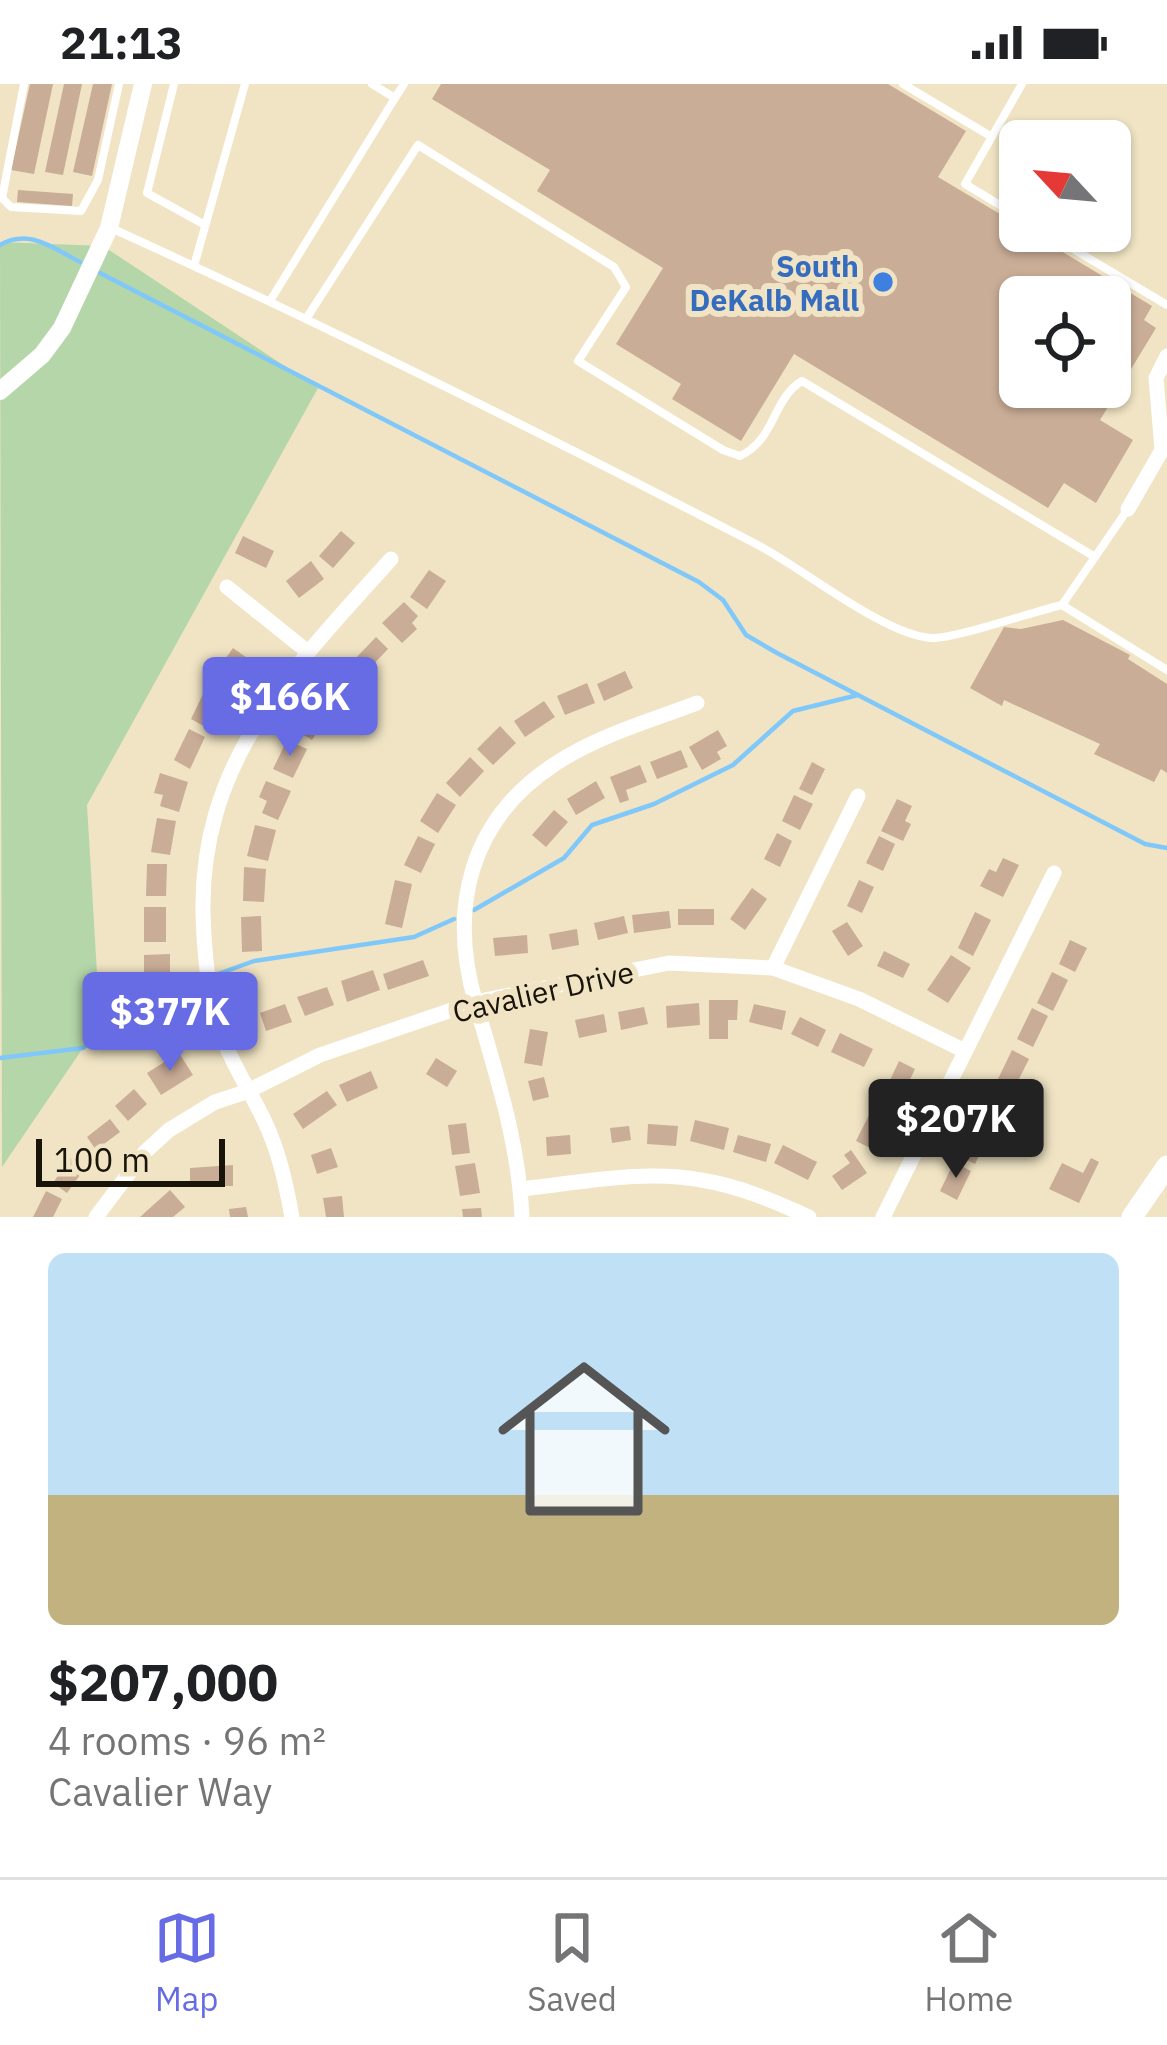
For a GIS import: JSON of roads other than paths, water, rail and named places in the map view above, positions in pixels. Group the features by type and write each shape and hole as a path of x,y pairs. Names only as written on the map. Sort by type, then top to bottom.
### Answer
{"main road":[{"path":"1132,1217 1167,1166"}],"street":[{"path":"0,391 43,355 62,328 109,228 143,84"},
{"path":"1128,509 1162,450 1156,378 1167,356"},
{"path":"292,1217 285,1175 267,1126 246,1092 216,1017 204,950 202,869 221,789 244,740 308,652 391,559"},
{"path":"227,587 308,652"},
{"path":"522,1217 512,1137 475,1002 463,932 465,896 478,851 496,818 533,779 557,762 697,703"},
{"path":"773,968 858,796"},
{"path":"883,1217 1054,872"},
{"name":"Cavalier Drive","path":"96,1217 145,1152 169,1130 215,1102 246,1092 320,1054 475,1002 669,963 773,968 859,999 965,1051"},
{"path":"521,1190 592,1181 696,1178 732,1186 808,1217"}],"lane":[{"path":"24,84 2,198 11,207 81,211 98,180 119,84"},
{"path":"174,84 147,194 205,225"},
{"path":"194,266 245,84"},
{"path":"372,84 395,98"},
{"path":"270,301 404,84"},
{"path":"903,84 992,137"},
{"path":"999,204 965,184 1022,84"},
{"path":"306,319 418,145 614,267 626,287 578,362 706,440 740,456 757,448 792,387 802,381 1095,557"},
{"path":"109,228 270,301 783,558 897,629 933,639 1062,605 1128,509"},
{"path":"1078,252 1167,305"},
{"path":"1062,605 1167,670"}],"waterway":[{"path":"0,245 31,239 80,262"},
{"path":"100,273 699,582 723,600 746,635 777,653 1145,844 1167,848"},
{"path":"474,910 564,858 592,825 654,804 733,765 793,711 858,695"},
{"path":"218,974 254,961 414,937 454,919"},
{"path":"0,1058 83,1048 133,1004 199,981"}],"place":[{"name":"South DeKalb Mall","path":"883,282"}]}
